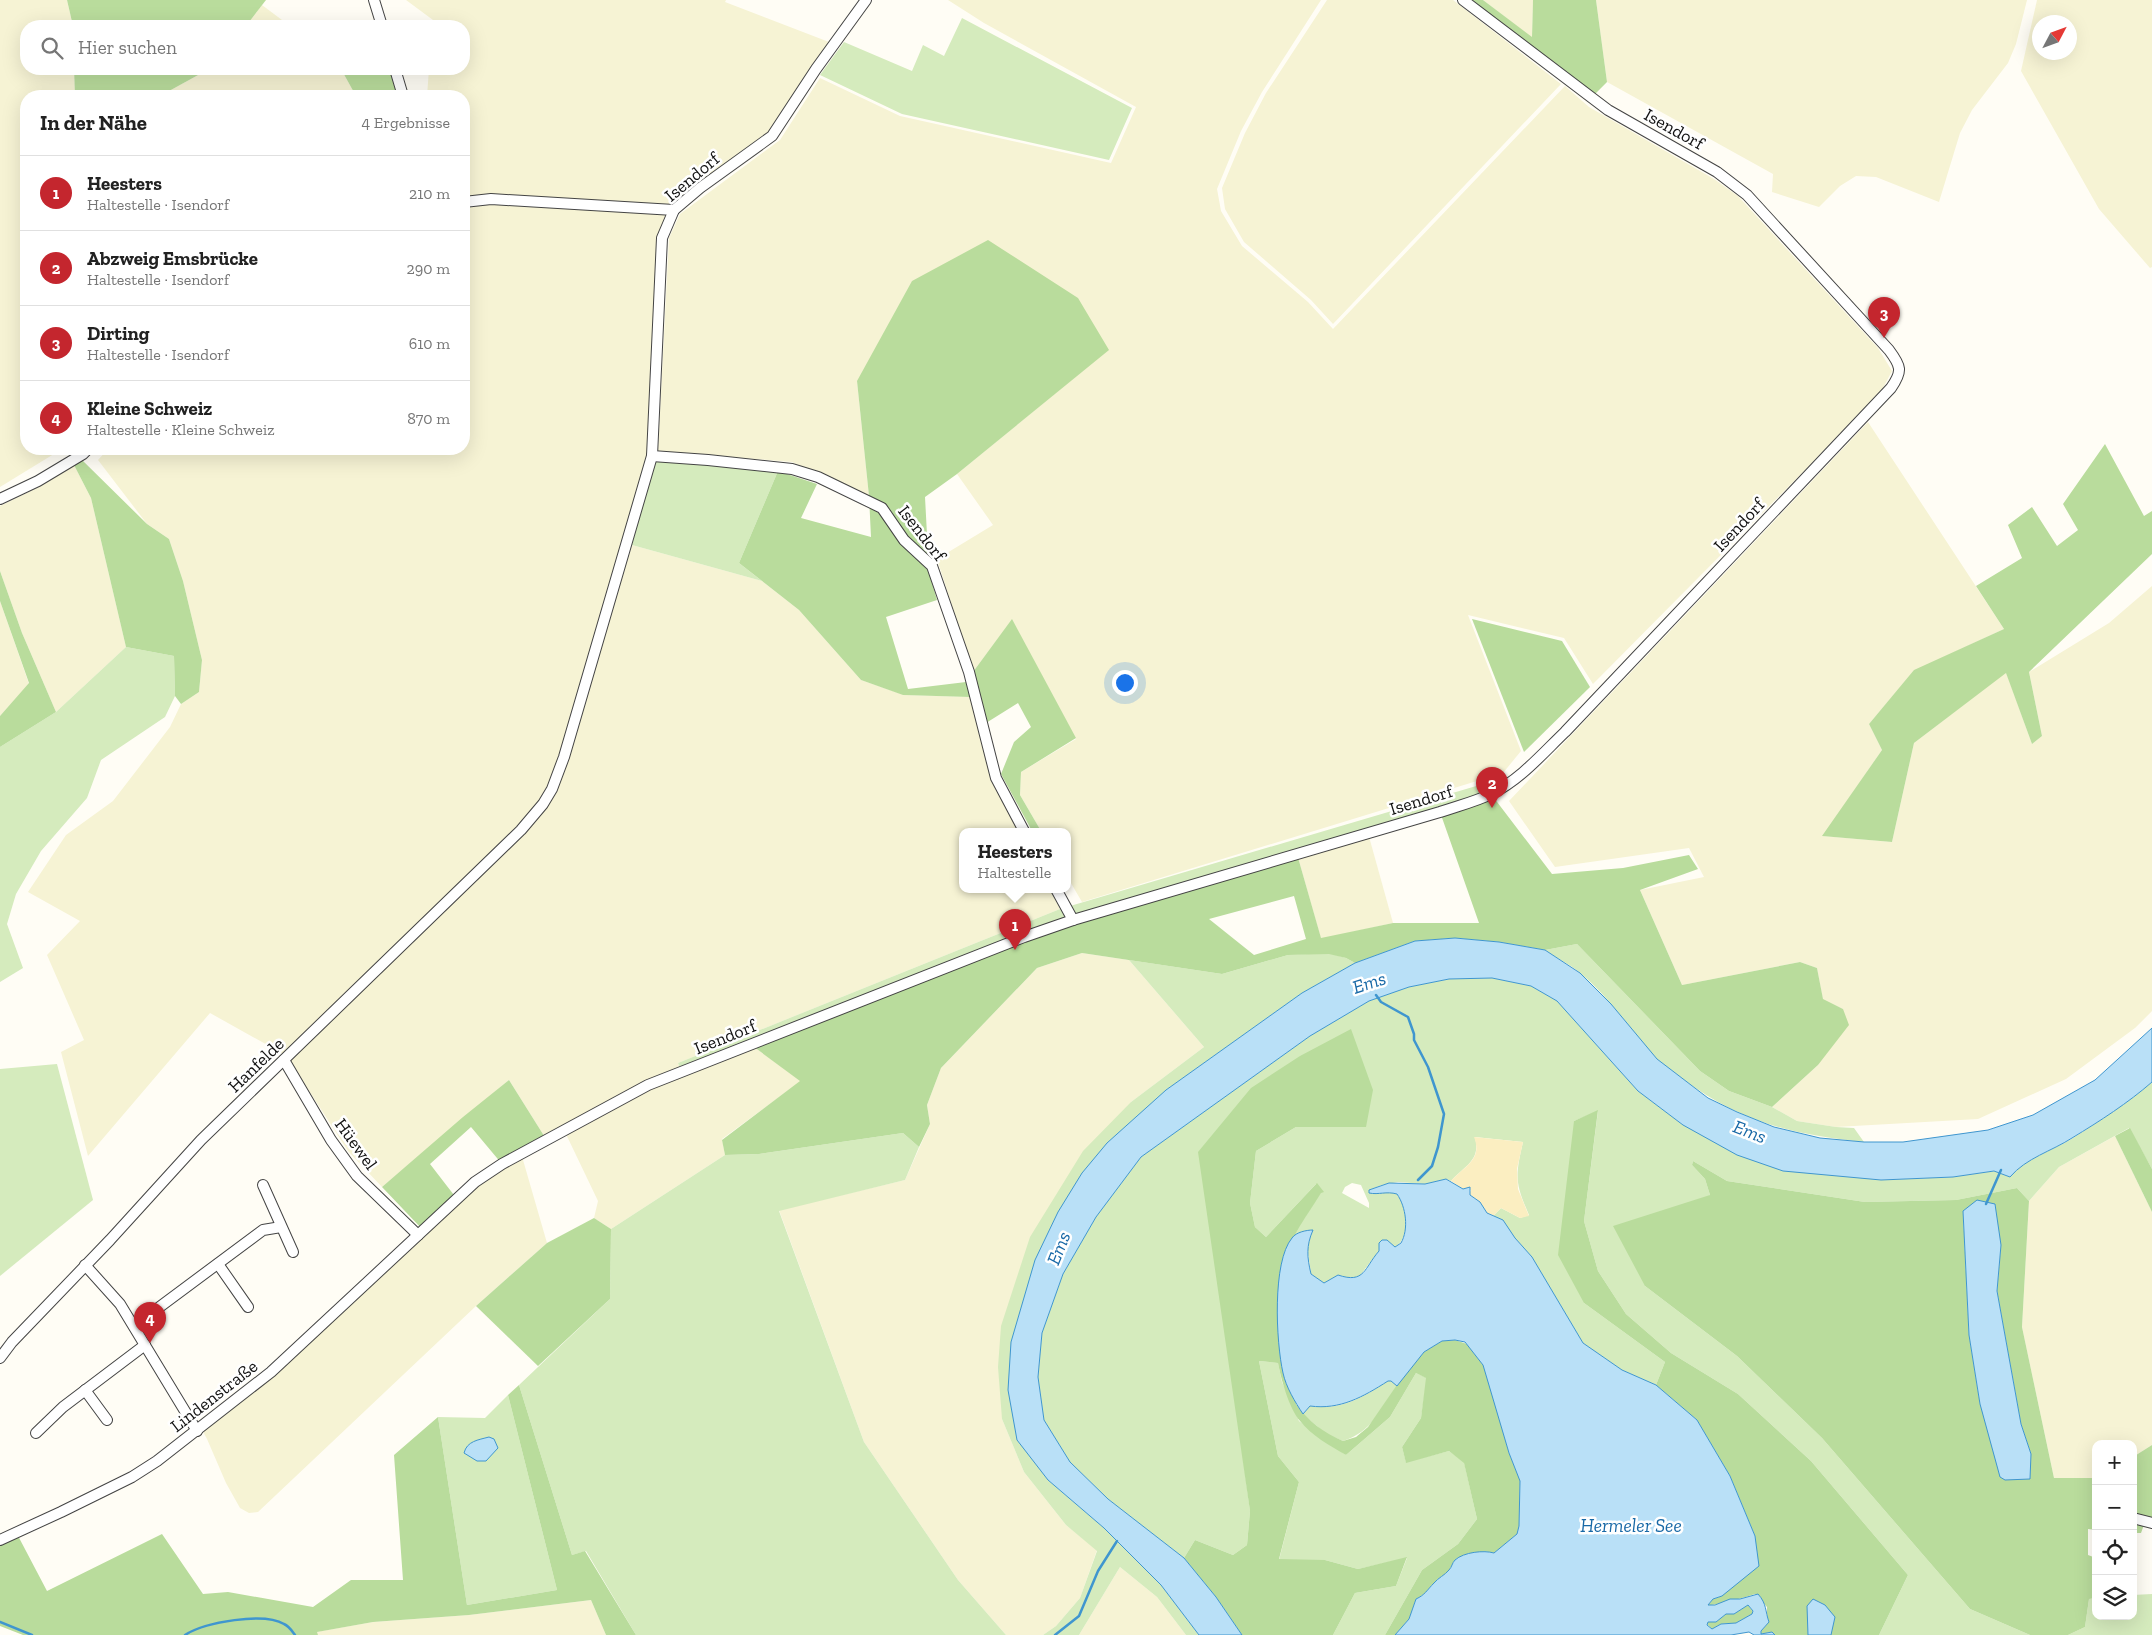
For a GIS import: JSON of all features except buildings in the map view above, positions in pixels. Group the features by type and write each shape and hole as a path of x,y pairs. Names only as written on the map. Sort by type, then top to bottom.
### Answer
{"street":[{"path":"374,0 380,20"},
{"name":"Isendorf","path":"543,804 552,789 564,757 652,456 662,238 674,210 700,188 772,136 866,0"},
{"name":"Isendorf","path":"418,1235 487,1173 648,1085 1024,937 1072,920 1440,812 1491,794 1510,783 1565,732 1892,388 1898,379 1899,366 1889,350 1747,195 1717,172 1608,110 1463,0"},
{"path":"397,75 401,90"},
{"path":"470,201 490,199 674,210"},
{"path":"0,499 38,481 81,455"},
{"name":"Isendorf","path":"652,456 792,469 818,477 882,508 904,540 932,566 969,672 996,778 1022,828"},
{"name":"Hanfelde","path":"0,1358 12,1342 201,1140 495,856 543,804"},
{"path":"1058,893 1072,920"},
{"name":"Hüewel","path":"284,1060 331,1140 357,1176 418,1235"},
{"path":"263,1185 293,1252"},
{"path":"134,1326 263,1230 282,1227"},
{"name":"Lindenstraße","path":"0,1540 61,1512 132,1476 157,1461 271,1372 418,1235"},
{"path":"218,1264 248,1307"},
{"path":"86,1265 120,1304 197,1431"},
{"path":"36,1433 64,1407 145,1344"},
{"path":"85,1390 107,1420"},
{"path":"2137,1519 2152,1523"}],"shaded area":[{"path":"0,0 67,0 72,20 20,20 20,75 74,75 75,90 20,90 20,455 52,455 0,487"},
{"path":"406,0 726,0 725,2 829,42 769,132 672,205 493,194 470,197 470,90 427,90 429,75 470,75 470,20 433,20"},
{"path":"948,0 1321,0 1262,92 1241,131 1217,189 1221,211 1242,246 1308,302 1333,329 1565,86 1589,107 1714,179 1738,196 1878,348 1892,371 1883,388 1805,470 1593,684 1564,638 1468,615 1521,751 1503,773 1082,902 1071,883 1071,828 1039,828 1020,795 1021,772 1076,739 1012,620 973,672 937,559 993,525 957,474 1108,350 857,381 869,496 792,462 658,451 669,238 680,214 780,140 820,78 900,116 1111,163 1136,107 984,23"},
{"path":"1327,0 1453,0 1561,84 1333,324 1311,300 1244,242 1225,209 1222,188 1245,133 1266,93"},
{"path":"1483,0 1533,0 1532,38"},
{"path":"1596,0 2027,0 2016,44 2008,63 1972,110 1960,133 1939,202 1876,177 1856,176 1840,186 1819,207 1772,192 1773,174 1607,82"},
{"path":"2037,0 2152,0 2152,267 2150,268 2099,209 2021,71 2032,22 2032,60 2077,60 2077,15 2034,15"},
{"path":"262,5 282,20 251,20"},
{"path":"198,75 344,75 353,90 171,90"},
{"path":"494,203 667,214 658,236 647,457 561,752 548,786 539,802 492,854 287,1056 210,1013 88,1156 61,1052 84,1040 47,955 80,921 28,892 66,835 113,801 170,727 181,704 199,692 202,660 183,581 169,539 147,524 98,460 103,455 470,455 470,206"},
{"path":"1868,422 2004,629 1914,671 1869,724 1882,750 1823,836 1892,842 1914,743 2006,672 2032,744 2042,736 2029,672 2109,623 2152,586 2152,1011 2135,1028 2066,1079 1978,1119 1836,1127 1797,1121 1772,1107 1818,1065 1843,1009 1823,1000 1817,968 1800,962 1682,985 1640,890 1704,877 1689,848 1555,867 1509,801"},
{"path":"74,465 91,498 126,647 56,712 22,633 0,571 0,506 39,487"},
{"path":"632,545 762,581 799,610 861,680 904,695 970,697 994,783 1017,828 959,828 959,893 1052,893 1060,909 678,1063 682,1072 750,1044 801,1081 722,1139 725,1155 611,1229 594,1218 598,1201 564,1130 546,1139 509,1080 382,1187 348,1151 289,1060 524,831 568,760"},
{"path":"0,601 29,684 0,716"},
{"path":"1368,833 1393,923 1321,939 1297,854"},
{"path":"1082,953 1129,960 1204,1047 1131,1102 1002,1419 1024,1472 1066,1525 1097,1550 1080,1598 1056,1626 1043,1635 1006,1635 958,1580 864,1442 779,1210 905,1180 930,1124 927,1105 941,1068 1037,968"},
{"path":"2115,1136 2152,1212 2152,1445 2137,1454 2137,1440 2092,1440 2092,1478 2054,1478 2022,1327 2029,1201 2059,1167"},
{"path":"521,1153 547,1243 476,1306 258,1512 249,1513 240,1508 226,1483 201,1428 271,1372 457,1199"},
{"path":"1120,1567 1157,1597 1186,1635 1079,1635"},
{"path":"591,1600 606,1635 318,1635 316,1632 373,1622 469,1615"}],"green space":[{"path":"67,0 266,0 251,20 72,20"},
{"path":"1467,0 1483,0 1532,37 1533,0 1596,0 1607,82 1592,97"},
{"path":"962,18 1132,108 1109,160 902,114 820,75 844,42 912,71 923,45 944,56"},
{"path":"74,75 198,75 171,90 75,90"},
{"path":"344,75 391,75 395,90 353,90"},
{"path":"988,240 1078,298 1109,350 957,474 925,497 929,572 937,600 886,617 908,689 966,682 970,697 903,695 861,680 799,610 739,563 778,471 817,484 801,518 871,537 869,496 857,381 912,281"},
{"path":"2105,444 2144,516 2152,511 2152,554 2029,672 2042,736 2032,744 2006,673 1914,743 1892,842 1822,836 1882,750 1869,724 1914,670 2004,629 1976,586 2022,558 2008,525 2032,507 2057,546 2078,530 2063,504"},
{"path":"82,460 147,524 169,539 183,581 202,660 199,692 181,704 175,696 174,656 126,647 91,498 74,465"},
{"path":"655,460 778,471 739,563 762,581 632,545"},
{"path":"0,571 22,633 56,712 0,747 0,716 29,683 0,601"},
{"path":"1012,619 1076,738 1021,772 1020,795 1039,828 1030,828 1001,774 1014,742 1031,727 1018,703 986,723 973,672"},
{"path":"1472,619 1562,641 1590,687 1524,752"},
{"path":"126,647 174,656 175,696 165,717 101,760 87,798 41,851 16,894 7,924 23,968 0,982 0,747 56,712"},
{"path":"1483,784 1491,794 1073,920 682,1072 678,1063 1060,909"},
{"path":"1491,794 1552,874 1623,868 1689,855 1698,869 1640,890 1682,985 1800,962 1817,968 1823,999 1843,1009 1849,1025 1818,1065 1772,1107 1729,1091 1700,1071 1577,944 1545,950 1499,942 1455,938 1415,941 1355,963 1346,958 1329,954 1288,955 1222,974 1082,953 1037,968 941,1068 927,1105 930,1124 919,1147 903,1133 759,1154 725,1155 722,1140 800,1081 750,1044 1024,937 1297,854 1321,938 1393,923 1479,923 1440,812","holes":["1294,896 1306,939 1254,955 1209,919"]},
{"path":"1577,944 1700,1071 1729,1091 1772,1107 1797,1121 1854,1128 1864,1142 1814,1135 1769,1124 1725,1106 1704,1094 1662,1064 1591,982 1545,950"},
{"path":"1329,953 1355,963 1302,993 1166,1090 1011,1342 1048,1480 1104,1528 1161,1585 1199,1635 1186,1635 1157,1597 1120,1567 1079,1635 1043,1635 1056,1626 1080,1598 1097,1551 1066,1525 1024,1472 1002,1419 998,1367 1001,1326 1030,1237 1083,1151 1131,1102 1204,1047 1129,960 1222,974 1288,955"},
{"path":"1492,978 1531,986 1557,1001 1638,1091 1683,1125 1881,1180 1953,1177 1995,1171 2010,1177 2016,1170 2031,1160 2073,1138 2104,1118 2152,1082 2152,1169 2129,1128 2059,1167 2029,1201 2017,1188 1956,1200 1865,1202 1727,1181 1693,1161 1692,1165 1705,1179 1710,1195 1645,1286 1737,1356 1822,1438 1970,1609 2030,1635 1879,1635 1908,1575 1811,1461 1738,1394 1671,1353 1626,1314 1598,1271 1584,1221 1598,1111 1574,1121 1584,1303 1665,1362 1656,1385 1622,1370 1583,1343 1532,1257 1515,1238 1503,1220 1493,1216 1501,1208 1520,1218 1529,1215 1521,1195 1518,1180 1523,1142 1475,1137 1476,1152 1474,1157 1451,1181 1446,1179 1425,1184 1398,1182 1369,1190 1374,1194 1387,1191 1397,1194 1405,1214 1406,1222 1403,1236 1395,1247 1387,1240 1359,1277 1354,1279 1338,1275 1324,1283 1311,1274 1305,1231 1292,1237 1321,1192 1316,1184 1266,1237 1255,1227 1250,1203 1256,1151 1296,1127 1366,1127 1251,1088 1235,1396 1250,1511 1247,1545 1233,1555 1195,1540 1184,1558 1108,1499 1070,1462 1044,1420 1038,1377 1042,1333 1063,1274 1096,1217 1141,1157 1310,1036 1369,1001 1409,987 1449,979","holes":["1352,1183 1361,1185 1369,1203 1369,1208 1342,1193 1345,1187"]},
{"path":"1351,1029 1373,1090 1366,1127 1296,1127 1256,1151 1250,1203 1255,1227 1266,1237 1317,1183 1324,1192 1321,1193 1290,1244 1279,1279 1296,1404 1311,1421 1329,1434 1343,1441 1356,1437 1368,1427 1401,1379 1424,1352 1442,1341 1455,1340 1467,1344 1483,1365 1509,1453 1520,1480 1519,1526 1517,1534 1494,1553 1474,1552 1463,1555 1455,1560 1447,1572 1416,1599 1409,1619 1395,1635 1385,1635 1422,1570 1458,1544 1477,1519 1464,1463 1449,1451 1406,1463 1402,1447 1421,1418 1426,1378 1416,1373 1390,1417 1346,1455 1315,1436 1300,1421 1289,1401 1278,1363 1259,1361 1278,1456 1299,1482 1279,1559 1325,1560 1358,1569 1407,1557 1396,1586 1355,1593 1333,1635 1242,1635 1216,1597 1184,1558 1195,1540 1233,1555 1247,1545 1250,1511 1198,1152 1251,1088 1300,1056"},
{"path":"57,1064 93,1200 0,1276 0,1069"},
{"path":"509,1080 546,1139 502,1164 471,1127 430,1164 457,1199 423,1230 382,1187"},
{"path":"1598,1110 1584,1221 1598,1271 1626,1314 1671,1353 1738,1394 1811,1461 1908,1575 1879,1635 1775,1635 1772,1632 1761,1634 1761,1631 1769,1622 1767,1607 1755,1594 1708,1605 1713,1599 1722,1596 1755,1536 1730,1476 1697,1420 1656,1385 1665,1362 1584,1303 1558,1255 1574,1121"},
{"path":"2130,1128 2152,1169 2152,1212 2115,1136"},
{"path":"903,1133 919,1147 905,1180 779,1211 864,1442 958,1580 1006,1635 636,1635 586,1551 572,1555 519,1385 610,1299 611,1229 725,1155 759,1154"},
{"path":"1693,1161 1727,1181 1865,1202 1956,1200 2017,1188 2029,1201 2022,1327 2054,1478 2092,1478 2092,1530 2088,1529 2088,1555 2092,1556 2092,1599 2089,1599 2085,1627 2068,1635 2030,1635 1970,1609 1822,1438 1737,1356 1645,1286 1613,1226 1710,1195 1705,1179 1692,1165","holes":["1963,1212 2001,1245 1997,1291 2021,1424 2031,1454 2029,1479 1980,1404 1969,1335"]},
{"path":"594,1218 611,1229 610,1299 538,1366 476,1306 547,1243"},
{"path":"1259,1361 1278,1363 1282,1382 1299,1421 1346,1455 1390,1417 1416,1373 1427,1378 1421,1418 1402,1447 1406,1462 1449,1451 1464,1462 1477,1519 1458,1544 1422,1570 1385,1635 1333,1635 1355,1593 1396,1586 1407,1558 1358,1569 1325,1560 1279,1560 1299,1482 1278,1456"},
{"path":"1388,1381 1397,1386 1375,1419 1361,1432 1343,1441 1326,1434 1303,1414 1310,1406 1342,1405 1361,1397"},
{"path":"519,1385 572,1555 585,1551 636,1635 606,1635 591,1600 469,1615 373,1622 317,1632 318,1635 23,1635 0,1626 0,1540 16,1532 47,1591 162,1534 203,1594 228,1592 313,1607 351,1580 403,1580 394,1455 438,1417 467,1605 557,1590 508,1395"},
{"path":"508,1395 557,1590 467,1605 438,1417 485,1418"},
{"path":"2152,1445 2152,1523 2145,1522 2141,1533 2137,1533 2137,1454"},
{"path":"2152,1594 2152,1635 2068,1635 2085,1627 2089,1599 2092,1599 2092,1620 2137,1620 2137,1595"},
{"path":"1748,1605 1753,1612 1752,1614 1736,1623 1721,1624 1712,1629 1707,1624 1708,1622 1716,1622 1726,1614 1734,1614"}],"sand":[{"path":"1474,1137 1523,1142 1517,1169 1518,1189 1529,1216 1520,1218 1501,1208 1493,1216 1487,1213 1480,1202 1469,1194 1471,1190 1463,1189 1451,1181 1474,1157 1476,1145"}],"water":[{"name":"Ems","path":"1455,938 1499,942 1545,950 1580,973 1611,1004 1657,1059 1708,1098 1774,1127 1820,1138 1864,1142 1903,1142 1988,1130 2033,1115 2095,1080 2152,1028 2152,1082 2103,1118 2064,1143 2031,1160 2016,1170 2010,1177 1994,1171 1953,1177 1881,1180 1783,1171 1737,1155 1683,1125 1638,1091 1557,1001 1531,986 1492,978 1449,979 1409,987 1369,1001 1310,1036 1141,1157 1096,1217 1063,1274 1042,1333 1038,1377 1044,1420 1070,1462 1108,1499 1184,1558 1216,1597 1242,1635 1199,1635 1161,1585 1104,1528 1048,1480 1017,1440 1008,1390 1011,1342 1035,1260 1058,1212 1082,1173 1107,1143 1166,1090 1302,993 1355,963 1415,941"},
{"name":"Hermeler See","path":"1446,1179 1463,1189 1470,1187 1470,1195 1480,1202 1487,1213 1503,1220 1515,1238 1532,1257 1583,1343 1622,1370 1656,1385 1697,1420 1730,1476 1755,1536 1759,1566 1722,1596 1713,1599 1708,1605 1715,1605 1730,1599 1740,1599 1758,1594 1764,1604 1769,1622 1761,1631 1761,1634 1772,1632 1775,1635 1754,1635 1749,1632 1731,1635 1395,1635 1409,1619 1416,1599 1424,1594 1450,1569 1455,1560 1463,1555 1474,1552 1494,1553 1517,1534 1519,1526 1520,1481 1509,1453 1483,1365 1465,1342 1455,1340 1442,1341 1424,1352 1397,1386 1388,1381 1351,1401 1331,1406 1310,1406 1303,1414 1284,1378 1277,1323 1277,1303 1281,1265 1286,1249 1294,1236 1313,1230 1308,1252 1311,1274 1324,1283 1338,1275 1347,1277 1359,1276 1379,1251 1379,1243 1382,1240 1387,1240 1395,1247 1401,1243 1406,1225 1403,1205 1397,1194 1369,1193 1369,1190 1389,1183 1425,1184","holes":["1748,1605 1753,1611 1752,1614 1736,1623 1721,1624 1712,1629 1707,1625 1708,1622 1716,1622 1726,1614 1734,1614"]},
{"path":"1977,1200 1995,1204 2001,1245 1997,1291 2021,1424 2031,1454 2030,1479 2005,1480 2000,1477 1980,1404 1969,1335 1963,1211"},
{"path":"489,1437 494,1439 498,1448 486,1461 477,1461 464,1453 470,1443"},
{"path":"1813,1599 1825,1605 1835,1617 1831,1635 1808,1635 1807,1606"}],"waterway":[{"name":"Ems","path":"1376,995 1381,1002 1408,1017 1414,1034 1414,1040 1428,1067 1444,1114 1438,1147 1432,1166 1418,1180"},
{"path":"1986,1204 2001,1170"},
{"path":"1055,1635 1079,1616 1098,1571 1117,1541"},
{"path":"185,1635 206,1626 249,1619 275,1620 287,1626 295,1635"},
{"path":"0,1622 32,1635"}],"place":[{"name":"Dirting","path":"1884,338"},
{"name":"Abzweig Emsbrücke","path":"1492,808"},
{"name":"Heesters","path":"1015,950"},
{"name":"Kleine Schweiz","path":"150,1343"}]}
